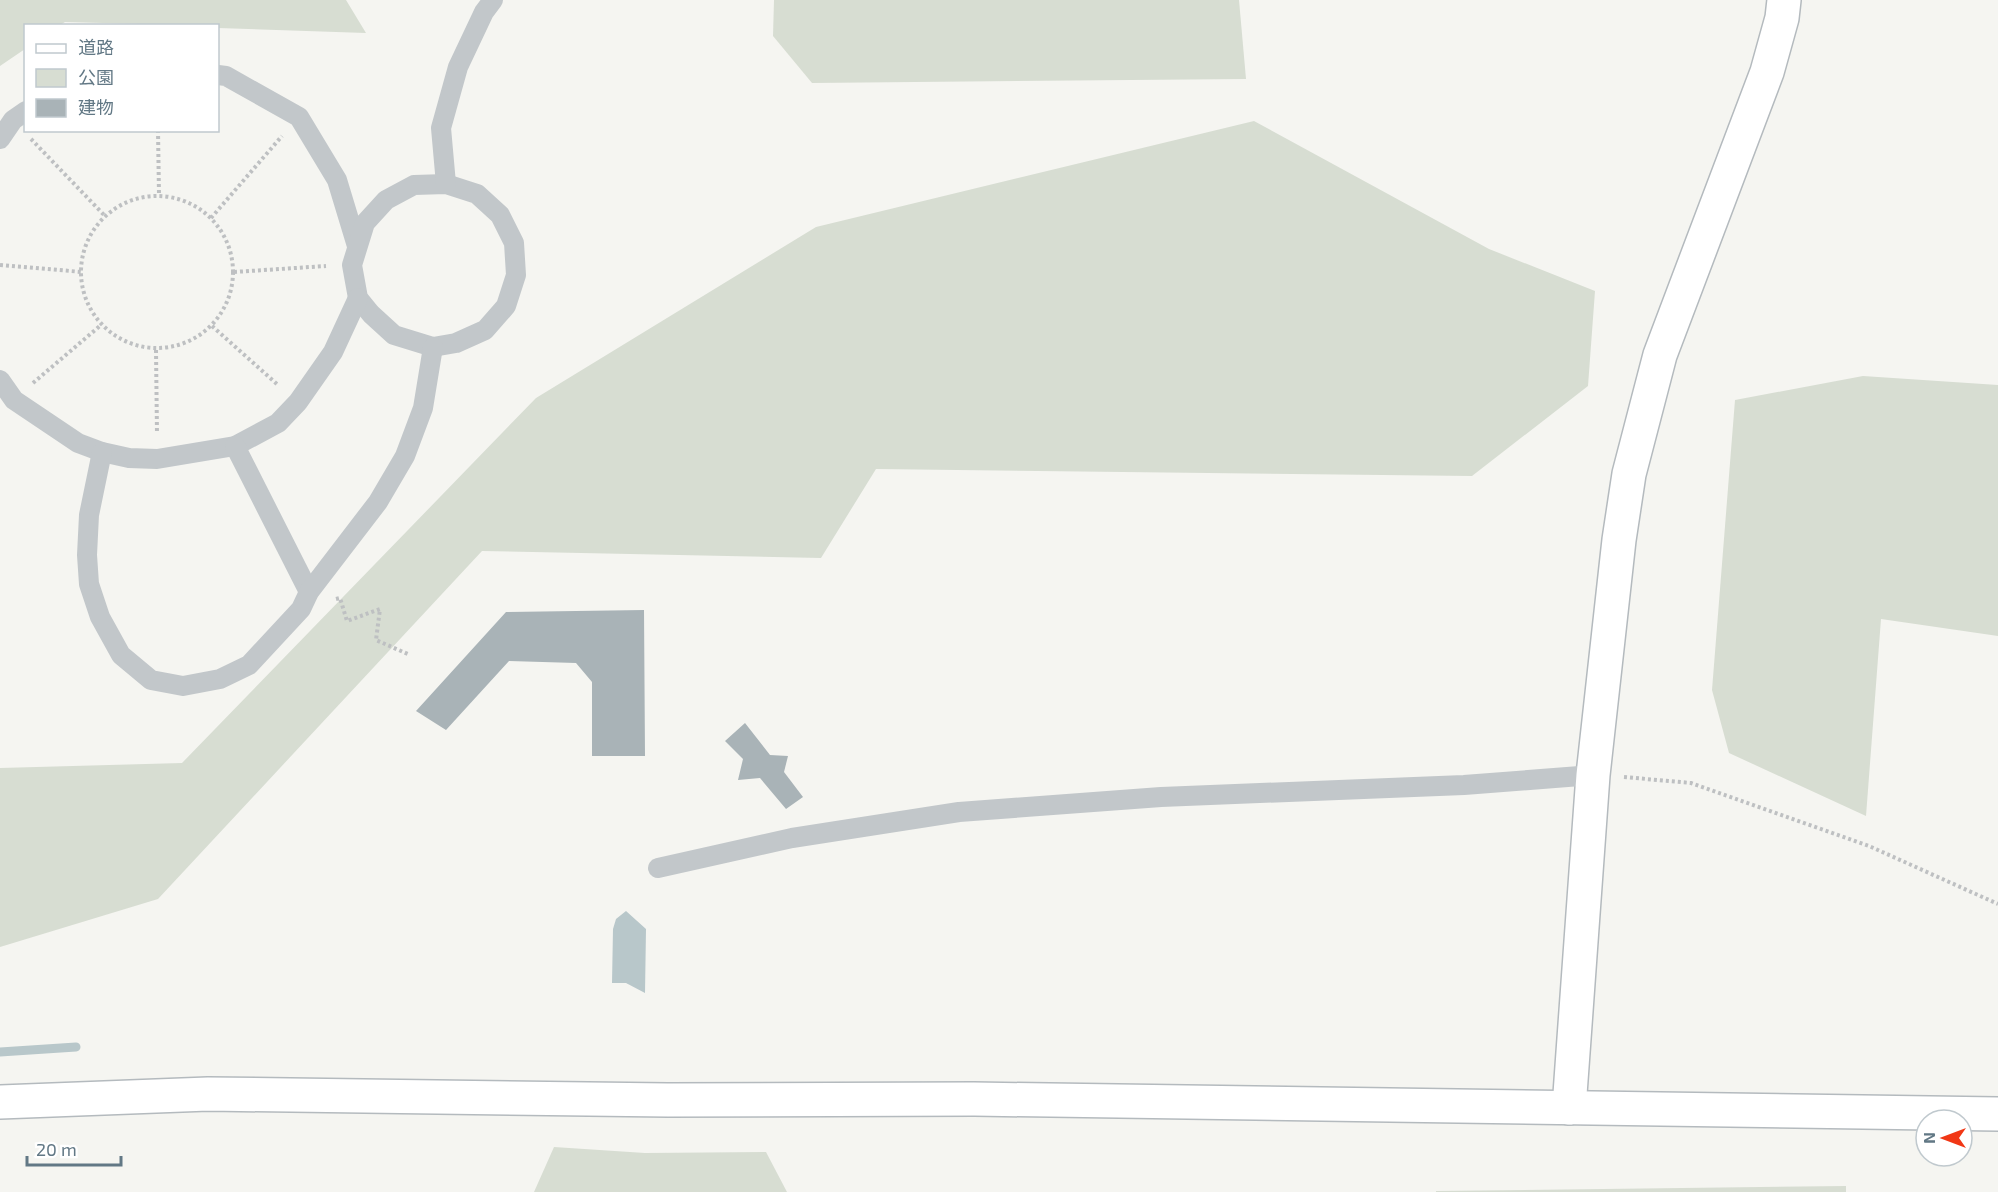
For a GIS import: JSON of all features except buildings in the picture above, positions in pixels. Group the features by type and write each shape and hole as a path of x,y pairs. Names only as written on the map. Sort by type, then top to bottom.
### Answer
{"street":[{"path":"1569,1108 1593,775 1619,540 1629,474 1660,355 1767,72 1782,18 1784,0"},
{"path":"0,1102 208,1094 668,1100 974,1099 1998,1114"}],"lane":[{"path":"446,184 441,128 458,67 484,12 494,0"},
{"path":"0,380 14,400 78,443 102,452 129,458 157,459 235,446 278,423 298,402 333,352 358,298 354,256 336,180 299,117 226,76 219,75"},
{"path":"0,139 19,116"},
{"path":"354,256 365,223 386,200 414,185 446,184 477,194 500,215 514,243 516,275 506,306 484,330 456,344 433,347 394,335 371,314 358,298"},
{"path":"102,452 89,515 87,555 89,584 100,617 120,656 151,680 183,686 220,679 249,664 305,600 378,502 405,456 423,408 433,347"},
{"path":"235,446 305,600"},
{"path":"658,868 792,838 959,812 1161,797 1464,785 1593,775"}],"path":[{"path":"211,218 299,117"},
{"path":"33,132 105,216"},
{"path":"158,132 159,195"},
{"path":"159,195 186,201 211,218 227,243 234,272 227,301 212,326 186,343 156,350 127,343 100,325 86,301 82,272 86,243 105,216 127,201 159,195"},
{"path":"234,272 354,256"},
{"path":"0,265 82,272"},
{"path":"14,400 100,325"},
{"path":"212,326 298,402"},
{"path":"156,350 157,459"},
{"path":"305,600 340,598 346,621 380,609 376,640 410,655"},
{"path":"1593,775 1691,783 1869,846 1998,904"}],"green space":[{"path":"0,0 346,0 366,33 219,28 219,24 65,22 62,24 24,24 24,50 0,66"},
{"path":"774,0 1239,0 1246,79 812,83 773,36"},
{"path":"1254,121 1489,249 1595,291 1588,386 1472,476 876,469 821,558 482,551 158,899 0,947 0,768 182,763 536,398 816,227"},
{"path":"1863,376 1998,385 1998,636 1881,619 1866,816 1729,753 1712,690 1735,400"},
{"path":"554,1147 645,1153 766,1152 787,1192 534,1192"},
{"path":"1846,1186 1846,1192 1436,1192 1436,1191"}],"shaded area":[{"path":"626,911 646,929 645,993 626,983 612,983 613,929 616,919"}],"waterway":[{"path":"0,1052 76,1047"}]}
